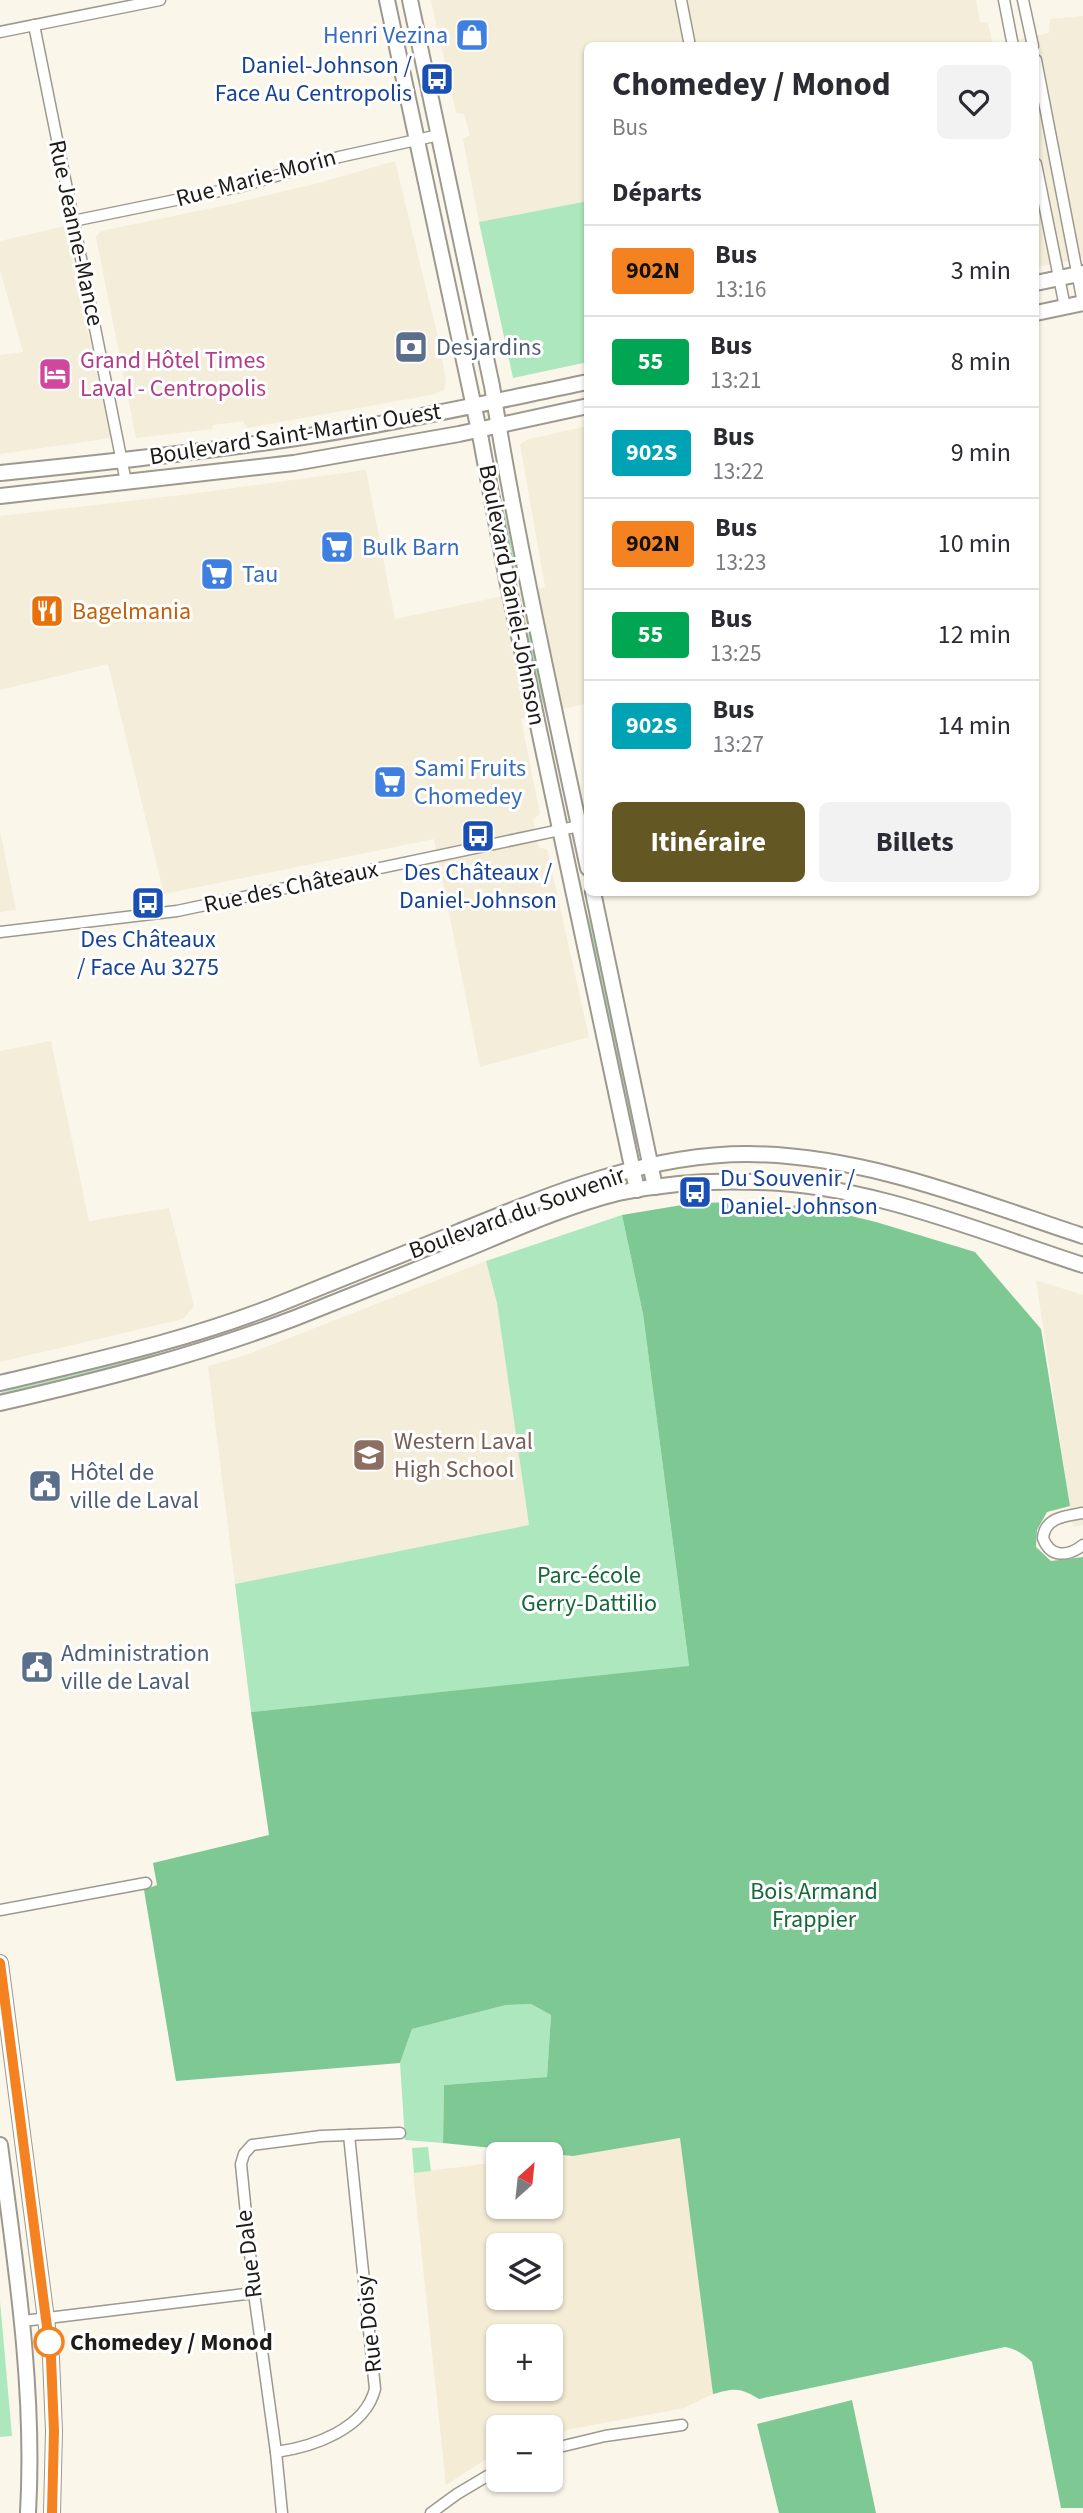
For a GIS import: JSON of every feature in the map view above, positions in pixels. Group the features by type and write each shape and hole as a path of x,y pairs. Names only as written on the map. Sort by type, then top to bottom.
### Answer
{"street":[{"path":"0,32 160,0"},
{"name":"Boulevard Daniel-Johnson","path":"387,0 478,429 500,551 637,1189"},
{"name":"Boulevard Daniel-Johnson","path":"410,0 495,402 531,604 584,849"},
{"path":"681,0 689,42"},
{"path":"1004,0 1012,42"},
{"path":"1023,0 1032,42"},
{"name":"Rue Jeanne-Mance","path":"34,26 126,482"},
{"path":"1039,75 1080,274 1083,303 1039,312"},
{"name":"Rue Marie-Morin","path":"74,221 239,187 339,157 439,135"},
{"path":"1039,179 1065,307"},
{"path":"1039,282 1080,274"},
{"name":"Boulevard Saint-Martin Ouest","path":"0,473 298,438 473,407 584,383"},
{"name":"Boulevard Saint-Martin Ouest","path":"0,496 294,463 584,407"},
{"name":"Rue des Châteaux","path":"0,932 177,911 579,826"},
{"path":"594,896 655,1187"},
{"name":"Boulevard du Souvenir","path":"0,1383 218,1326 535,1200 633,1169 722,1155 778,1155 823,1160 891,1175 1083,1236"},
{"name":"Boulevard du Souvenir","path":"0,1404 173,1360 313,1311 546,1217 637,1189 747,1181 835,1189 897,1205 1083,1265"},
{"path":"1083,1513 1055,1519 1046,1527 1043,1538 1051,1550 1061,1554 1073,1552 1083,1545"},
{"path":"0,1910 146,1883"},
{"path":"0,1963 47,2319 53,2397 52,2513"},
{"name":"Rue Dale","path":"282,2513 240,2175 244,2154 252,2145 349,2135 400,2133"},
{"name":"Rue Doisy","path":"276,2452 302,2449 339,2432 372,2402 375,2389 349,2135"},
{"path":"0,2145 23,2321 30,2422 28,2513"},
{"path":"23,2321 254,2293"},
{"path":"563,2446 605,2436 682,2426"},
{"path":"431,2513 486,2477"}],"shaded area":[{"path":"431,0 976,0 980,22 988,23 992,42 584,42 584,202 479,222 463,139 470,135 464,114 456,113"},
{"path":"1083,16 1083,258 1039,266 1039,42 1007,42 1049,33 1050,19"},
{"path":"395,161 439,341 446,382 444,390 431,395 247,428 243,421 213,425 212,429 136,438 96,237 101,231 227,205"},
{"path":"65,226 111,438 0,454 0,355 23,352 0,270 0,241"},
{"path":"584,427 584,704 521,719 540,814 533,819 539,848 547,849 589,1037 480,1067 434,839 164,894 108,664 0,690 0,516 366,470 395,619 545,587 520,444 529,439"},
{"path":"0,831 16,910 0,912"},
{"path":"51,1041 89,1221 169,1208 194,1306 183,1319 0,1362 0,1051"},
{"name":"Western Laval High School","path":"486,1261 497,1303 529,1525 235,1584 208,1366 246,1355"},
{"path":"1036,1280 1083,1295 1083,1525 1073,1527"},
{"path":"681,2138 713,2394 684,2408 563,2431 563,2415 486,2415 486,2459 446,2485 413,2173 486,2164 486,2219 564,2219 564,2153"}],"green space":[{"path":"584,202 584,363 513,378 479,222"},
{"path":"490,448 523,596 500,518"},
{"path":"532,633 553,732 524,634"},
{"path":"580,894 597,940 640,1143 634,1145"},
{"name":"Bois Armand Frappier","path":"747,1202 814,1207 876,1222 975,1252 1041,1329 1070,1506 1047,1512 1037,1530 1036,1547 1051,1561 1083,1557 1083,2508 1061,2508 1032,2362 1020,2352 1009,2348 759,2399 737,2390 713,2394 680,2138 573,2156 564,2155 564,2142 486,2142 486,2147 443,2143 444,2085 547,2077 551,2015 531,2004 506,2005 412,2029 400,2063 176,2081 144,1890 157,1885 153,1863 269,1835 251,1712 689,1666 643,1314 622,1215 694,1203"},
{"name":"Parc-école Gerry-Dattilio","path":"622,1215 643,1314 689,1667 251,1712 235,1584 529,1525 497,1303 486,1261"},
{"path":"170,1351 171,1353 0,1395 57,1375"},
{"path":"531,2004 551,2015 547,2077 444,2085 443,2143 405,2140 400,2063 412,2029 506,2005"},
{"path":"428,2147 431,2171 414,2173 412,2148"},
{"path":"0,2301 12,2436 0,2437"},
{"path":"852,2400 876,2513 779,2513 757,2424"}],"bus line":[{"name":"902N","path":"0,1963 51,2358 54,2431 52,2513"}],"place":[{"name":"Henri Vezina","path":"472,35"},
{"name":"Daniel-Johnson / Face Au Centropolis","path":"437,79"},
{"name":"Desjardins","path":"411,347"},
{"name":"Grand Hôtel Times Laval - Centropolis","path":"55,374"},
{"name":"Bulk Barn","path":"337,547"},
{"name":"Tau","path":"217,574"},
{"name":"Bagelmania","path":"47,611"},
{"name":"Sami Fruits Chomedey","path":"390,782"},
{"name":"Des Châteaux / Daniel-Johnson","path":"478,836"},
{"name":"Des Châteaux / Face Au 3275","path":"148,903"},
{"name":"Du Souvenir / Daniel-Johnson","path":"695,1192"},
{"name":"Western Laval High School","path":"369,1455"},
{"name":"Hôtel de ville de Laval","path":"45,1486"},
{"name":"Administration ville de Laval","path":"37,1667"},
{"name":"Chomedey / Monod","path":"49,2342"}]}
